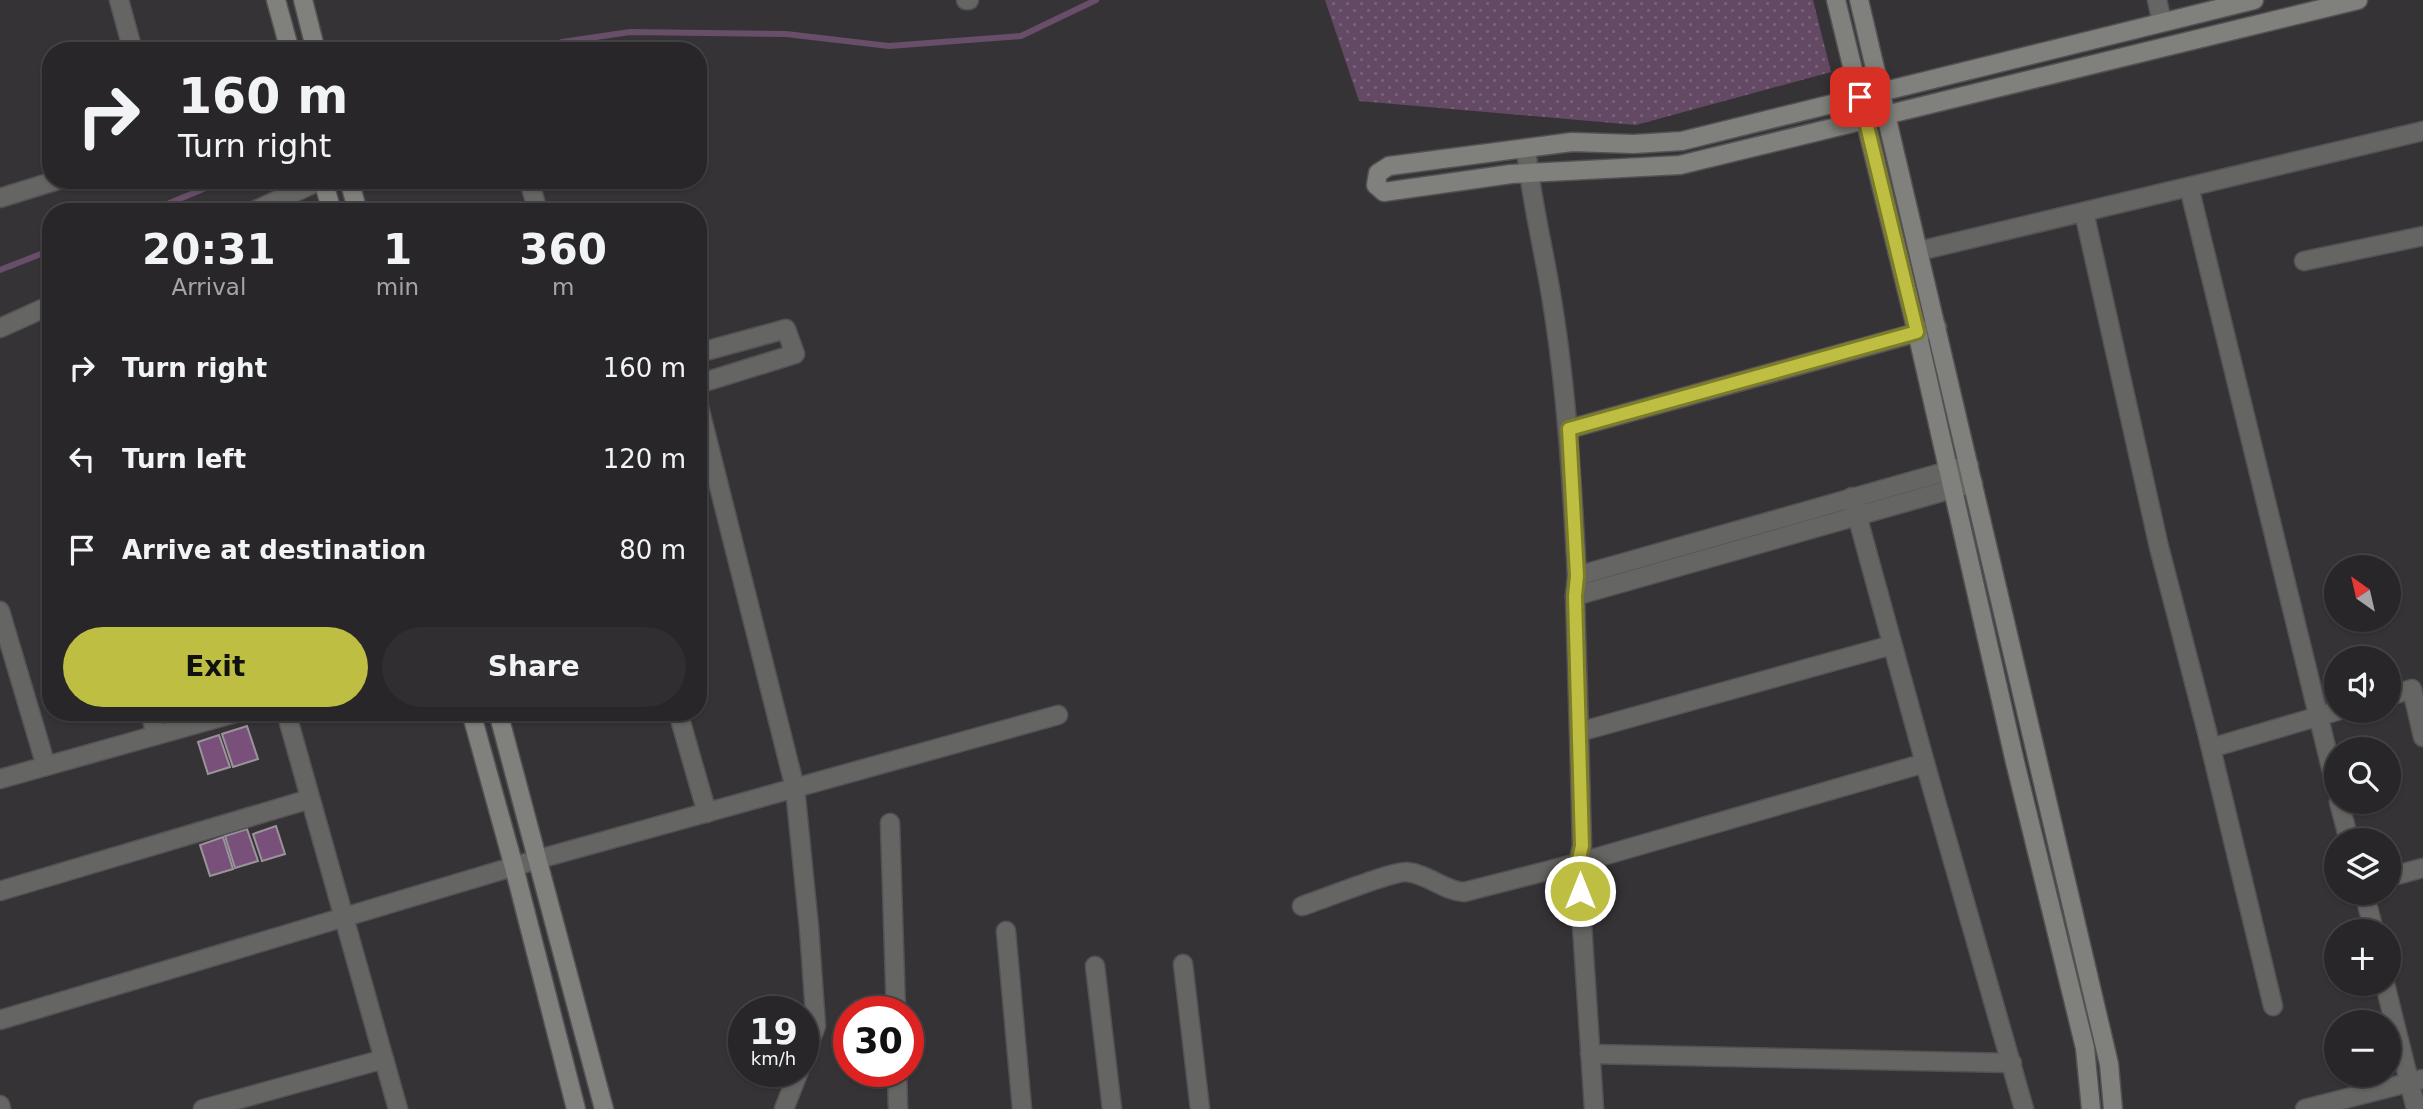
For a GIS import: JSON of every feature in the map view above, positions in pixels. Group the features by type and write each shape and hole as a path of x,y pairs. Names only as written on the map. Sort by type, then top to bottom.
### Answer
{"street":[{"path":"119,0 131,42"},
{"path":"276,0 288,42"},
{"path":"303,0 314,42"},
{"path":"1836,0 2085,1048 2091,1109"},
{"path":"1859,0 2109,1064 2113,1109"},
{"path":"2157,0 2162,22"},
{"path":"2254,0 1674,142 1572,142 1389,166 1378,173 1376,184 1384,192 1529,173 1680,166 2358,0"},
{"path":"1919,251 2423,131"},
{"path":"1526,148 1552,301 1569,429 1577,576 1575,596 1582,846 1578,863 1594,1109"},
{"path":"0,198 42,185"},
{"path":"2189,187 2324,738"},
{"path":"272,203 302,189"},
{"path":"2084,212 2160,547 2273,1006"},
{"path":"2304,261 2423,236"},
{"path":"0,328 42,310"},
{"path":"1569,429 1937,327"},
{"path":"707,351 786,330 794,354 707,381"},
{"path":"707,439 795,788 814,996"},
{"path":"1577,576 1852,497 1971,474"},
{"path":"1575,596 1857,516 1951,479"},
{"path":"1852,497 2024,1109"},
{"path":"0,611 46,766"},
{"path":"1579,732 1892,645"},
{"path":"2401,693 2412,690 2423,737"},
{"path":"0,1020 539,859 1058,715"},
{"path":"2211,748 2324,715"},
{"path":"152,721 156,735"},
{"path":"0,779 207,721"},
{"path":"288,721 398,1109"},
{"path":"473,721 576,1109"},
{"path":"501,721 604,1109"},
{"path":"681,721 707,813"},
{"path":"1302,906 1405,872 1424,876 1464,892 1578,863 1925,763"},
{"path":"0,891 310,799"},
{"path":"890,823 895,996"},
{"path":"2401,874 2423,868"},
{"path":"1006,931 1022,1109"},
{"path":"1183,964 1200,1109"},
{"path":"1095,965 1112,1109"},
{"path":"2389,996 2416,1081 2416,1109"},
{"path":"1590,1054 2012,1063"},
{"path":"203,1109 249,1103 384,1059"},
{"path":"2305,1109 2416,1081"},
{"path":"784,1109 793,1087"},
{"path":"897,1087 898,1109"}],"shaded area":[{"path":"1325,0 1813,0 1831,72 1636,125 1359,101"}],"building":[{"path":"247,726 258,759 233,767 222,734"},
{"path":"219,735 230,767 208,774 198,742"},
{"path":"276,826 285,854 262,861 253,834"},
{"path":"247,829 258,861 235,868 225,836"},
{"path":"223,837 233,869 210,876 200,845"}],"waterway":[{"path":"562,42 630,32 786,34 889,46 1021,36 1096,0"},
{"path":"170,203 203,189"},
{"path":"0,270 42,254"}],"route":[{"path":"1580,891 1578,863 1582,846 1575,596 1577,576 1569,429 1917,332 1860,97"}]}
